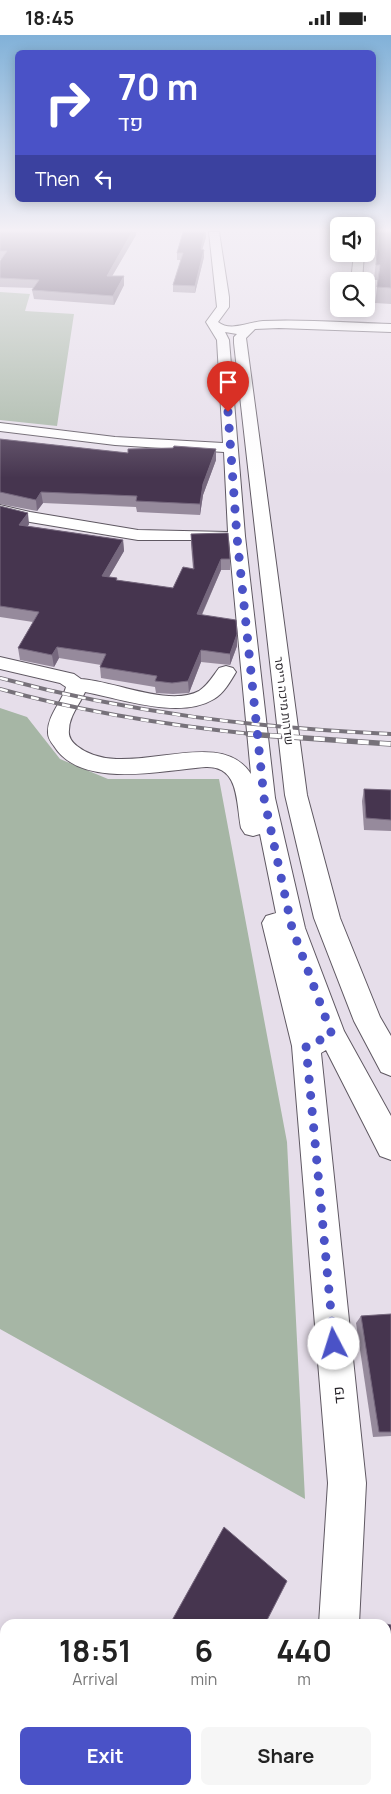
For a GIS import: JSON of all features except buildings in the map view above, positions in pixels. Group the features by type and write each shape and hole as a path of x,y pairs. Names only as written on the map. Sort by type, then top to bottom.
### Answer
{"street":[{"path":"220,314 216,322 223,340 237,537 264,798 319,1041"},
{"name":"שדרות מיכה רייסר","path":"244,314 240,343 296,795 327,918 368,1021 391,1063"},
{"path":"216,322 236,330 245,317"},
{"path":"216,322 245,317 391,323"},
{"path":"354,321 391,328"},
{"path":"0,427 112,442 231,448"},
{"path":"0,510 30,517 138,535 237,537"},
{"path":"0,663 67,678 77,685 170,703 189,702 199,698 222,681 226,672"},
{"path":"77,685 74,697 60,721 58,733 70,754 85,761 120,767 209,759 230,764 237,770 243,781 270,901 319,1041 391,1146"},
{"name":"פד","path":"319,1041 347,1483 340,1619"}],"green space":[{"path":"0,314 74,314 57,426 0,420"},
{"path":"0,708 27,717 60,759 108,779 219,779 287,1142 305,1499 0,1329"}],"railway":[{"path":"0,678 97,701 194,717 292,728 391,734"},
{"path":"0,689 64,705 129,718 257,735"},
{"path":"248,734 257,735"},
{"path":"257,735 391,744"}],"route":[{"path":"228,412 237,537 264,798 292,928 332,1035 306,1046 334,1344"}]}
